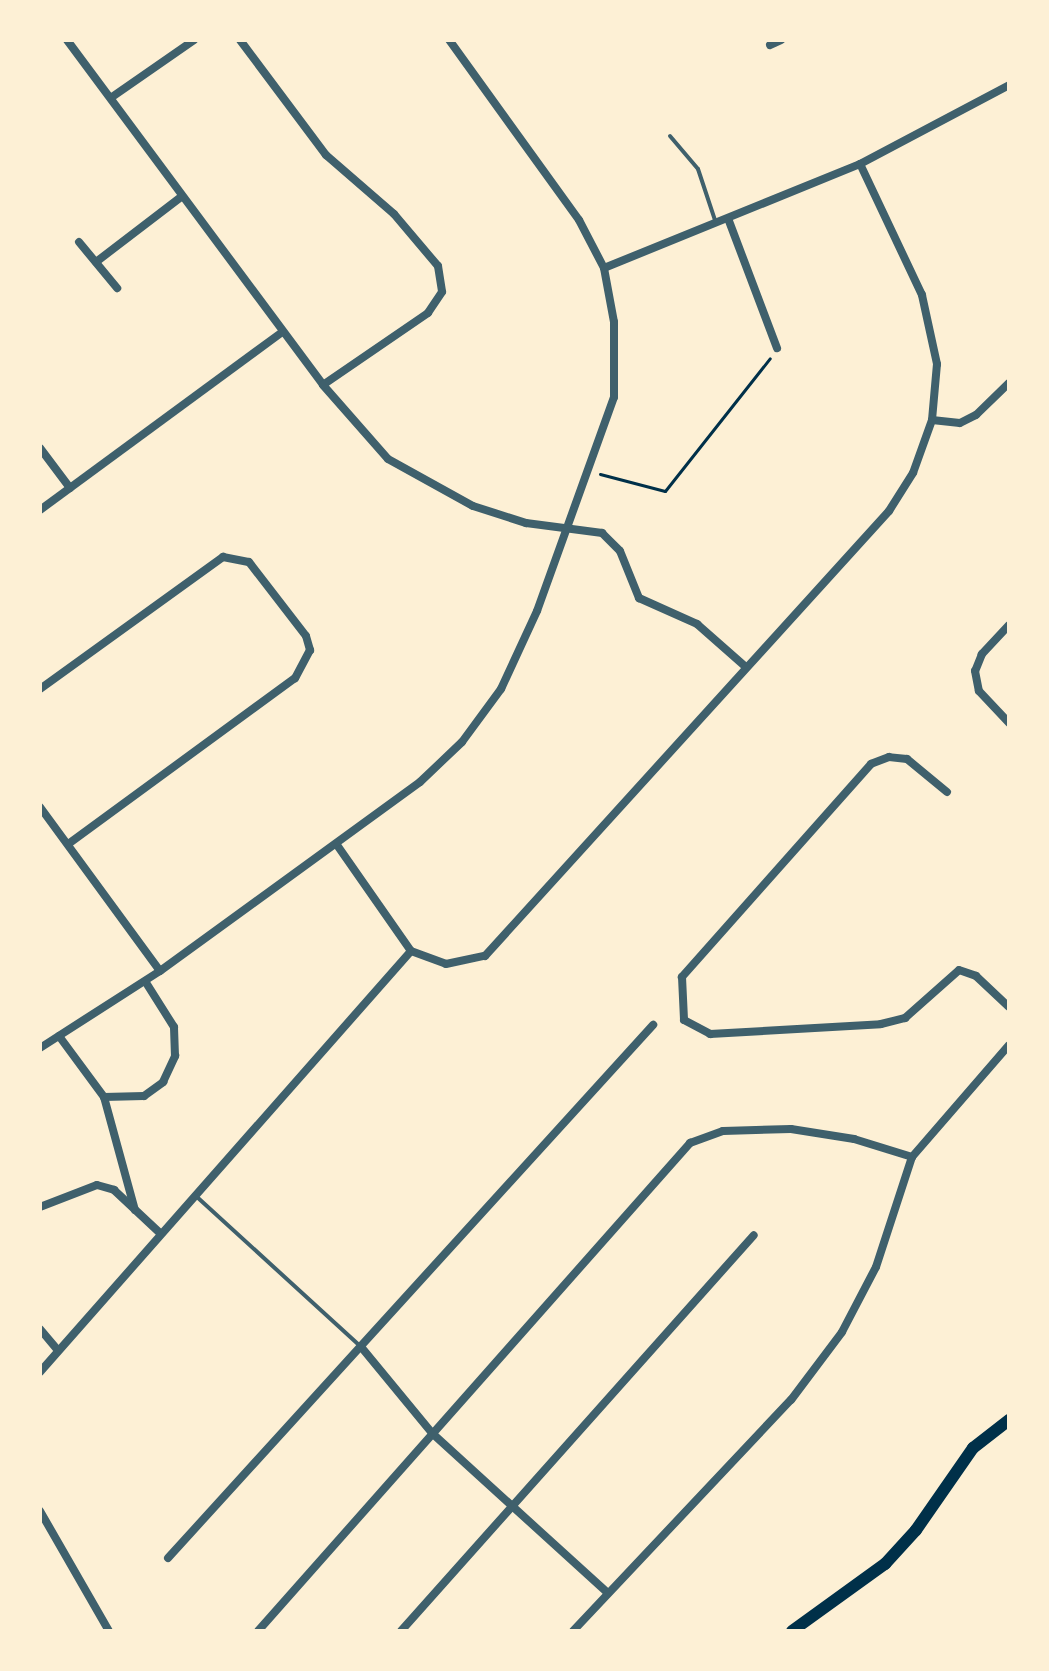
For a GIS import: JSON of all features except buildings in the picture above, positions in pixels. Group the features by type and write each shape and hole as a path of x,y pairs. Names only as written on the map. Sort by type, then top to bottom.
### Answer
{"main road":[{"path":"792,1631 885,1564 916,1530 973,1448 1009,1420"}],"street":[{"path":"67,40 112,97 181,197 282,332 368,440 430,486 473,506 565,531 586,529 612,540 639,598 697,624 746,667"},
{"path":"112,97 194,40"},
{"path":"240,40 326,155 394,214 438,266 442,292 428,313 323,385"},
{"path":"40,1048 160,971 420,782 462,742 501,689 588,471 614,397 617,366 604,268 555,183 449,40"},
{"path":"770,45 781,40"},
{"path":"604,268 729,221 860,164 1009,85"},
{"path":"337,845 411,951 446,964 485,956 889,511 913,473 932,420 937,364 932,328 922,295 860,164"},
{"path":"96,262 181,197"},
{"path":"729,221 777,348"},
{"path":"79,242 117,288"},
{"path":"40,510 282,332"},
{"path":"932,420 945,424 968,419 1009,383"},
{"path":"40,448 70,488"},
{"path":"40,689 223,557 249,562 306,636 310,650 295,678 68,844"},
{"path":"1009,625 982,654 975,671 979,691 1009,723"},
{"path":"947,792 907,759 889,757 871,764 682,977 684,1020 710,1034 881,1024 905,1018 959,970 976,976 1009,1007"},
{"path":"40,807 160,971"},
{"path":"40,1372 56,1348 411,951"},
{"path":"104,1097 144,1096 163,1082 175,1056 174,1027 145,981"},
{"path":"168,1558 653,1025"},
{"path":"59,1036 104,1097 135,1210"},
{"path":"573,1631 791,1400 842,1332 876,1267 912,1157 1009,1045"},
{"path":"258,1631 690,1143 723,1131 791,1129 854,1139 912,1157"},
{"path":"40,1207 97,1185 114,1190 161,1234"},
{"path":"401,1631 754,1235"},
{"path":"40,1329 56,1348"},
{"path":"362,1348 433,1434 608,1593"},
{"path":"40,1511 109,1631"}],"lane":[{"path":"670,136 698,169 717,225"},
{"path":"195,1196 362,1348"}],"path":[{"path":"588,471 665,491 777,348"}]}
